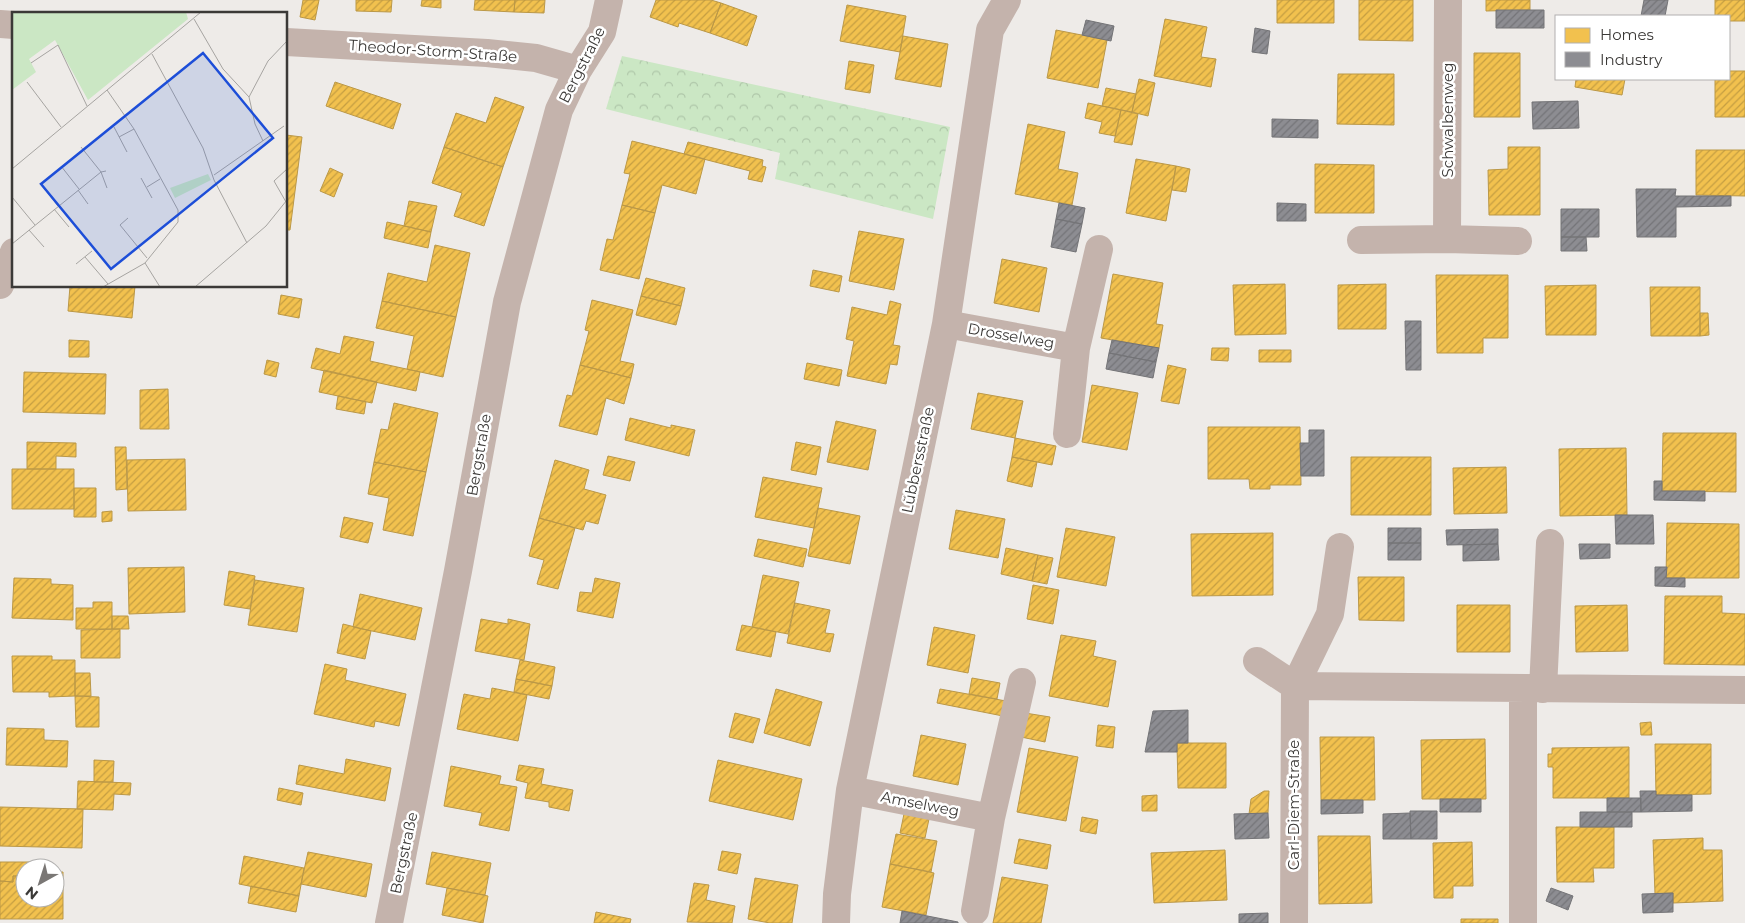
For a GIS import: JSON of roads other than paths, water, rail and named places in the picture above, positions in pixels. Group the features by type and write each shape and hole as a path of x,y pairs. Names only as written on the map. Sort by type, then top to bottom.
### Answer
{"street":[{"name":"Bergstraße","path":"389,923 458,571 507,302 559,110 578,70 602,32 609,0"},
{"name":"Lübbersstraße","path":"836,923 837,894 850,790 946,324 990,30 1007,0"},
{"name":"Schwalbenweg","path":"1447,239 1448,0"},
{"name":"Theodor-Storm-Straße","path":"288,42 497,54 536,58 578,70"},
{"path":"1361,240 1447,239 1518,241"},
{"name":"Drosselweg","path":"1067,434 1076,348 1099,249"},
{"path":"0,285 12,257"},
{"name":"Drosselweg","path":"946,324 1076,348"},
{"path":"1524,923 1533,689 1550,543"},
{"name":"Carl-Diem-Straße","path":"1294,923 1295,686 1330,614 1340,547"},
{"path":"1257,661 1295,686 1745,690"},
{"path":"975,911 991,818 1022,682"},
{"name":"Amselweg","path":"850,790 991,818"}]}
